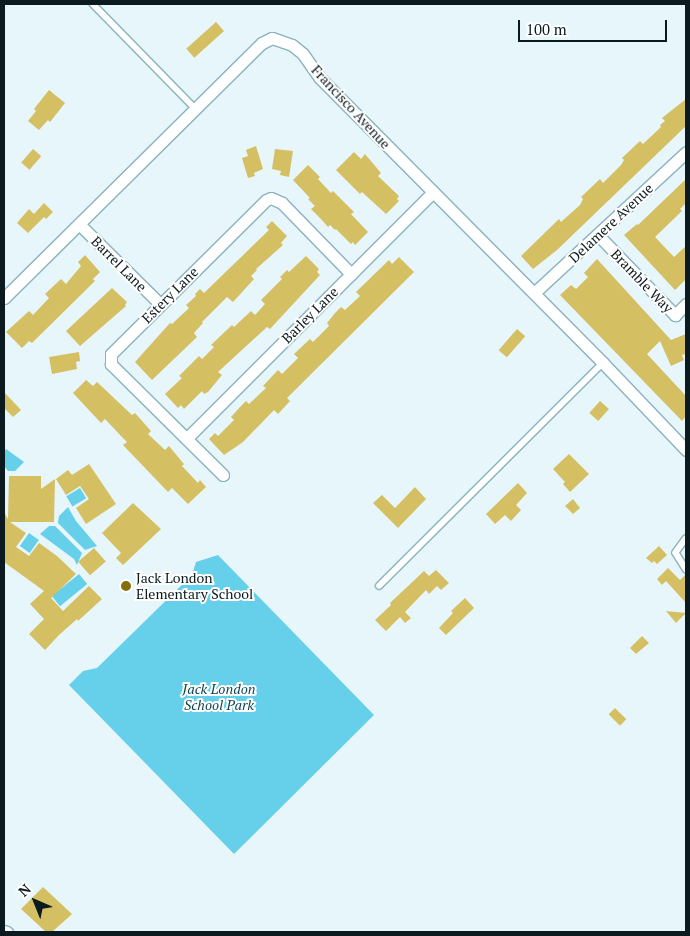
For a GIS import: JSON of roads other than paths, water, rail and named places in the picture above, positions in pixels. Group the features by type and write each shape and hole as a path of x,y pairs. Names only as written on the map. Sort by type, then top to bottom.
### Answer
{"street":[{"name":"Francisco Avenue","path":"4,298 262,42 272,38 292,45 303,54 320,78 603,363 686,450"},
{"name":"Delamere Avenue","path":"534,293 599,236 686,152"},
{"name":"Barley Lane","path":"187,438 433,192"},
{"name":"Estery Lane","path":"223,475 111,364 111,354 266,200 271,198 282,203 351,274"},
{"name":"Barrel Lane","path":"78,224 160,304"},
{"name":"Bramble Way","path":"599,236 675,315 686,304"}],"lane":[{"path":"93,4 196,109"},
{"path":"379,586 603,363"},
{"path":"686,539 676,553 686,569"}],"place":[{"name":"Jack London Elementary School","path":"126,586"}],"park label":[{"name":"Jack London School Park","path":"219,698"}]}
